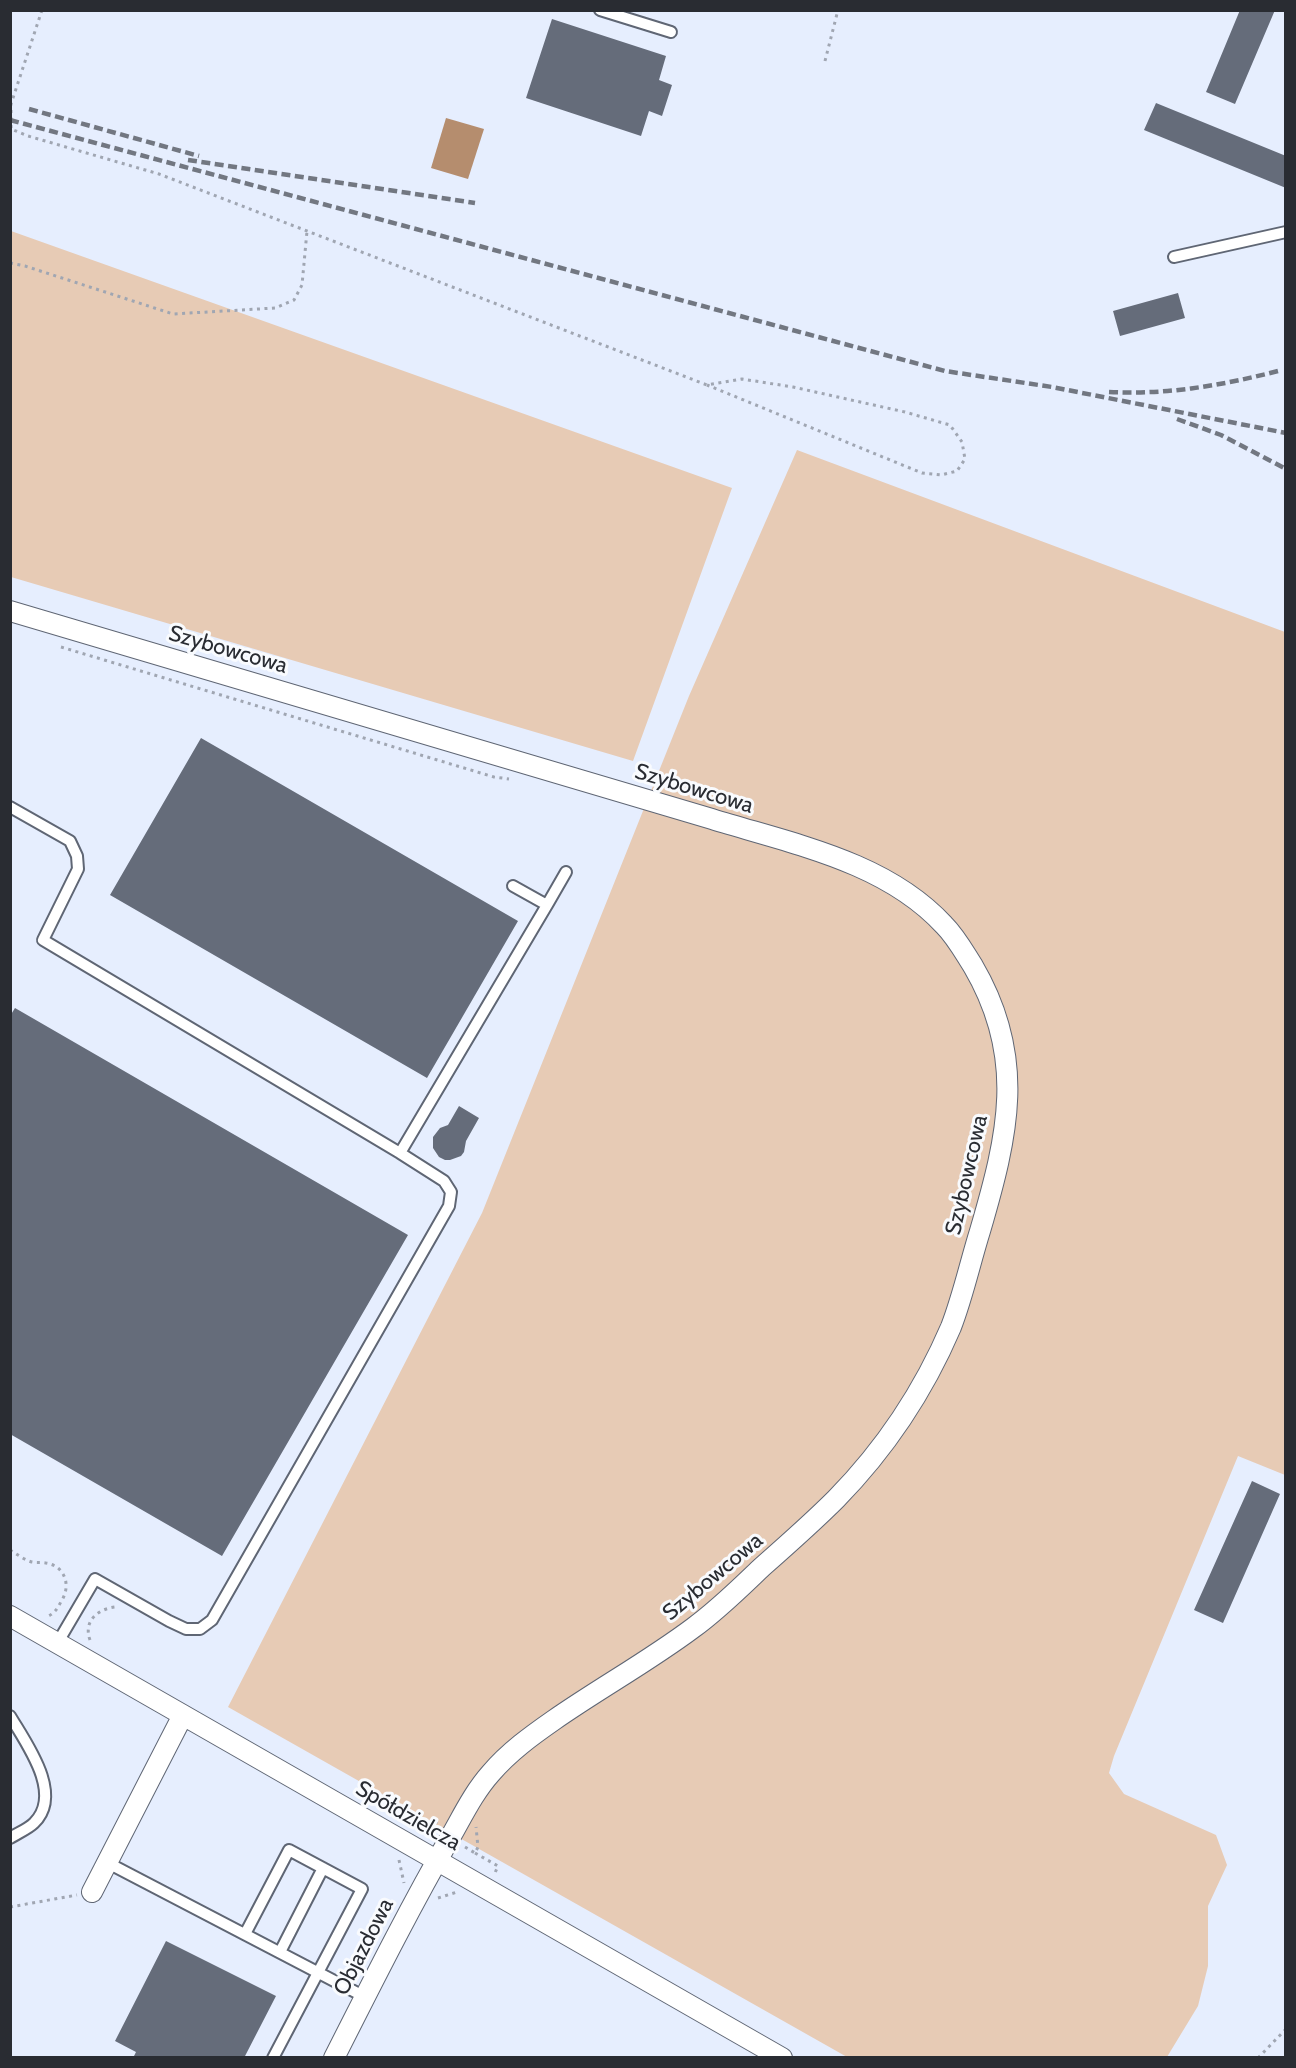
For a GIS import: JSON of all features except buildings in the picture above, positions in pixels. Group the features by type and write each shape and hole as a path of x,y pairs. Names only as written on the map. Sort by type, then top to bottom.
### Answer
{"street":[{"name":"Szybowcowa","path":"10,611 712,819 821,853 872,873 912,897 944,925 961,946 992,1003 1007,1064 1006,1124 1000,1158 952,1323 934,1362 907,1408 865,1467 836,1499 725,1602 696,1626 573,1707 508,1755 479,1788 436,1859"},
{"name":"Spółdzielcza","path":"10,1616 782,2058"},
{"path":"92,1892 183,1715"},
{"name":"Objazdowa","path":"334,2058 436,1859"}],"lane":[{"path":"600,10 671,33"},
{"path":"1174,257 1286,232"},
{"path":"10,807 70,841 77,856 78,869 43,940 400,1153 444,1181 451,1192 449,1206 212,1620 200,1629 186,1629 95,1578 58,1642"},
{"path":"400,1153 566,872"},
{"path":"513,886 547,905"},
{"path":"10,1716 42,1773 45,1798 42,1812 36,1821 10,1838"},
{"path":"245,1934 289,1850 362,1889 273,2058"},
{"path":"108,1863 365,1997"},
{"path":"280,1952 323,1868"}],"path":[{"path":"42,10 11,104 11,129 159,174 707,385 922,473 942,475 957,471 965,459 962,441 950,425 905,412 793,387 742,379 707,385"},
{"path":"825,61 838,10"},
{"path":"10,263 36,269 173,314 275,308 294,300 302,285 307,231"},
{"path":"51,644 494,777 511,779"},
{"path":"10,1551 30,1562 48,1563 59,1569 66,1578 67,1590 56,1611 50,1616 43,1617"},
{"path":"388,1832 401,1811 475,1853 478,1847 477,1819"},
{"path":"428,1826 441,1820 448,1813"},
{"path":"10,1907 92,1892"},
{"path":"1258,2058 1286,2029"}],"shaded area":[{"path":"446,118 484,129 468,179 431,168"},
{"path":"11,231 732,488 633,761 11,577"},
{"path":"797,450 1285,632 1285,1475 1238,1456 1109,1773 1124,1794 1216,1835 1227,1865 1208,1906 1208,1966 1198,2006 1167,2057 847,2057 228,1707 482,1213 689,696"}],"railway":[{"path":"29,109 199,156"},
{"path":"10,120 945,371 1052,387 1286,433"},
{"path":"188,160 475,203"},
{"path":"1109,392 1153,392 1196,388 1282,370"},
{"path":"1177,419 1221,435 1286,469"}]}
